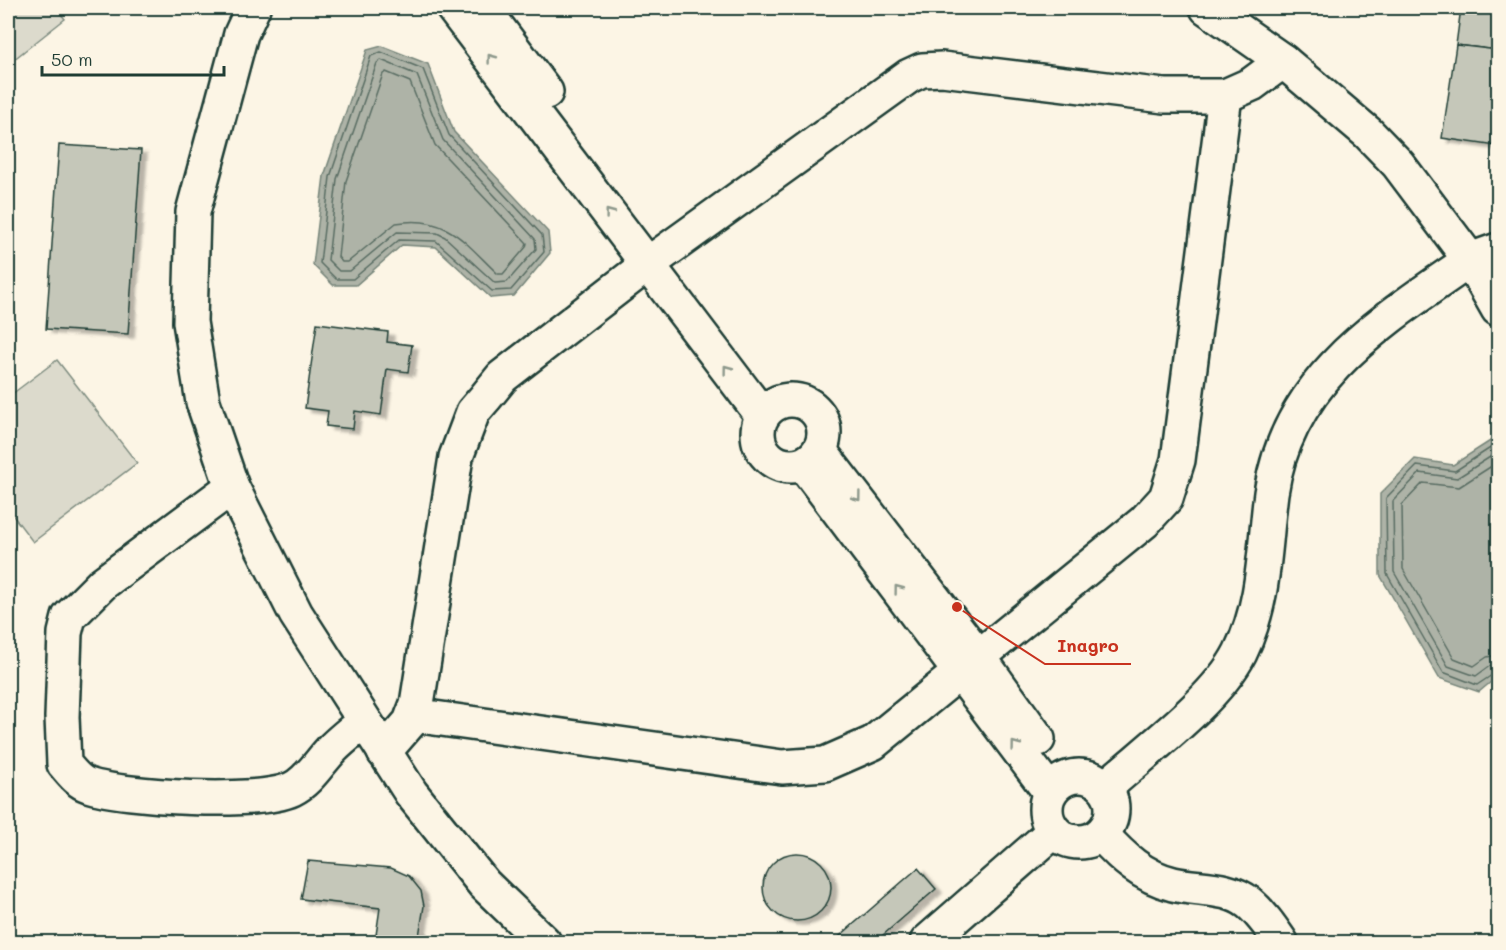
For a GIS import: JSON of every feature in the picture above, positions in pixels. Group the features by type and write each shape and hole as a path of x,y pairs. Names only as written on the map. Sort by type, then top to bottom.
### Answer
{"lane":[{"path":"253,8 241,34 193,213 190,322 203,402 232,487 296,615 411,794 484,884 544,942"},
{"path":"453,8 657,258"},
{"path":"483,8 657,258 770,408"},
{"path":"1207,8 1283,61 1368,133 1398,164 1484,255 1498,309"},
{"path":"384,752 413,715 421,687 456,457 473,412 502,377 657,258 909,76 922,70 942,69 1164,96 1225,96 1252,84 1283,61"},
{"path":"413,715 758,765 825,764 873,743 1144,522 1166,498 1172,485 1180,448 1225,96"},
{"path":"1106,787 1194,709 1239,654 1250,629 1261,587 1272,488 1280,452 1299,411 1364,336 1401,306 1484,255"},
{"path":"799,400 817,411 825,430 812,458 783,466 765,456 757,436 770,408 799,400"},
{"path":"812,458 970,665 1058,785"},
{"path":"232,487 103,583 69,617 65,633 62,705 64,764 86,785 105,789 200,799 278,794 294,789 308,777 333,748 364,721"},
{"path":"1088,776 1106,787 1111,796 1113,817 1102,835 1082,843 1071,842 1053,832 1045,812 1058,785 1088,776"},
{"path":"927,942 1053,832"},
{"path":"1102,835 1134,867 1151,876 1172,884 1220,891 1248,902 1281,942"}],"shaded area":[{"path":"8,8 56,8 65,19 8,64"},
{"path":"57,360 137,463 33,542 8,509 8,397"}],"water":[{"path":"382,46 428,64 454,132 548,232 550,253 514,296 491,298 436,247 402,245 356,285 333,285 313,265 324,176 367,50"},
{"path":"1498,436 1498,676 1479,692 1439,678 1380,575 1380,494 1415,459 1453,465"}],"building":[{"path":"1461,8 1498,8 1498,50 1456,45"},
{"path":"1456,45 1498,50 1496,146 1442,138"},
{"path":"59,145 141,150 128,334 46,329"},
{"path":"317,323 388,332 387,342 412,345 408,372 387,369 381,415 355,411 353,429 326,426 328,411 305,408"},
{"path":"797,853 810,856 821,863 828,874 831,887 828,900 821,911 810,918 797,921 784,918 773,911 766,900 763,887 766,874 773,863 784,856"},
{"path":"308,861 391,868 409,876 421,891 424,906 418,942 375,942 380,908 301,899"},
{"path":"918,868 936,889 875,942 833,942"}],"place":[{"name":"Inagro","path":"957,607"}]}
